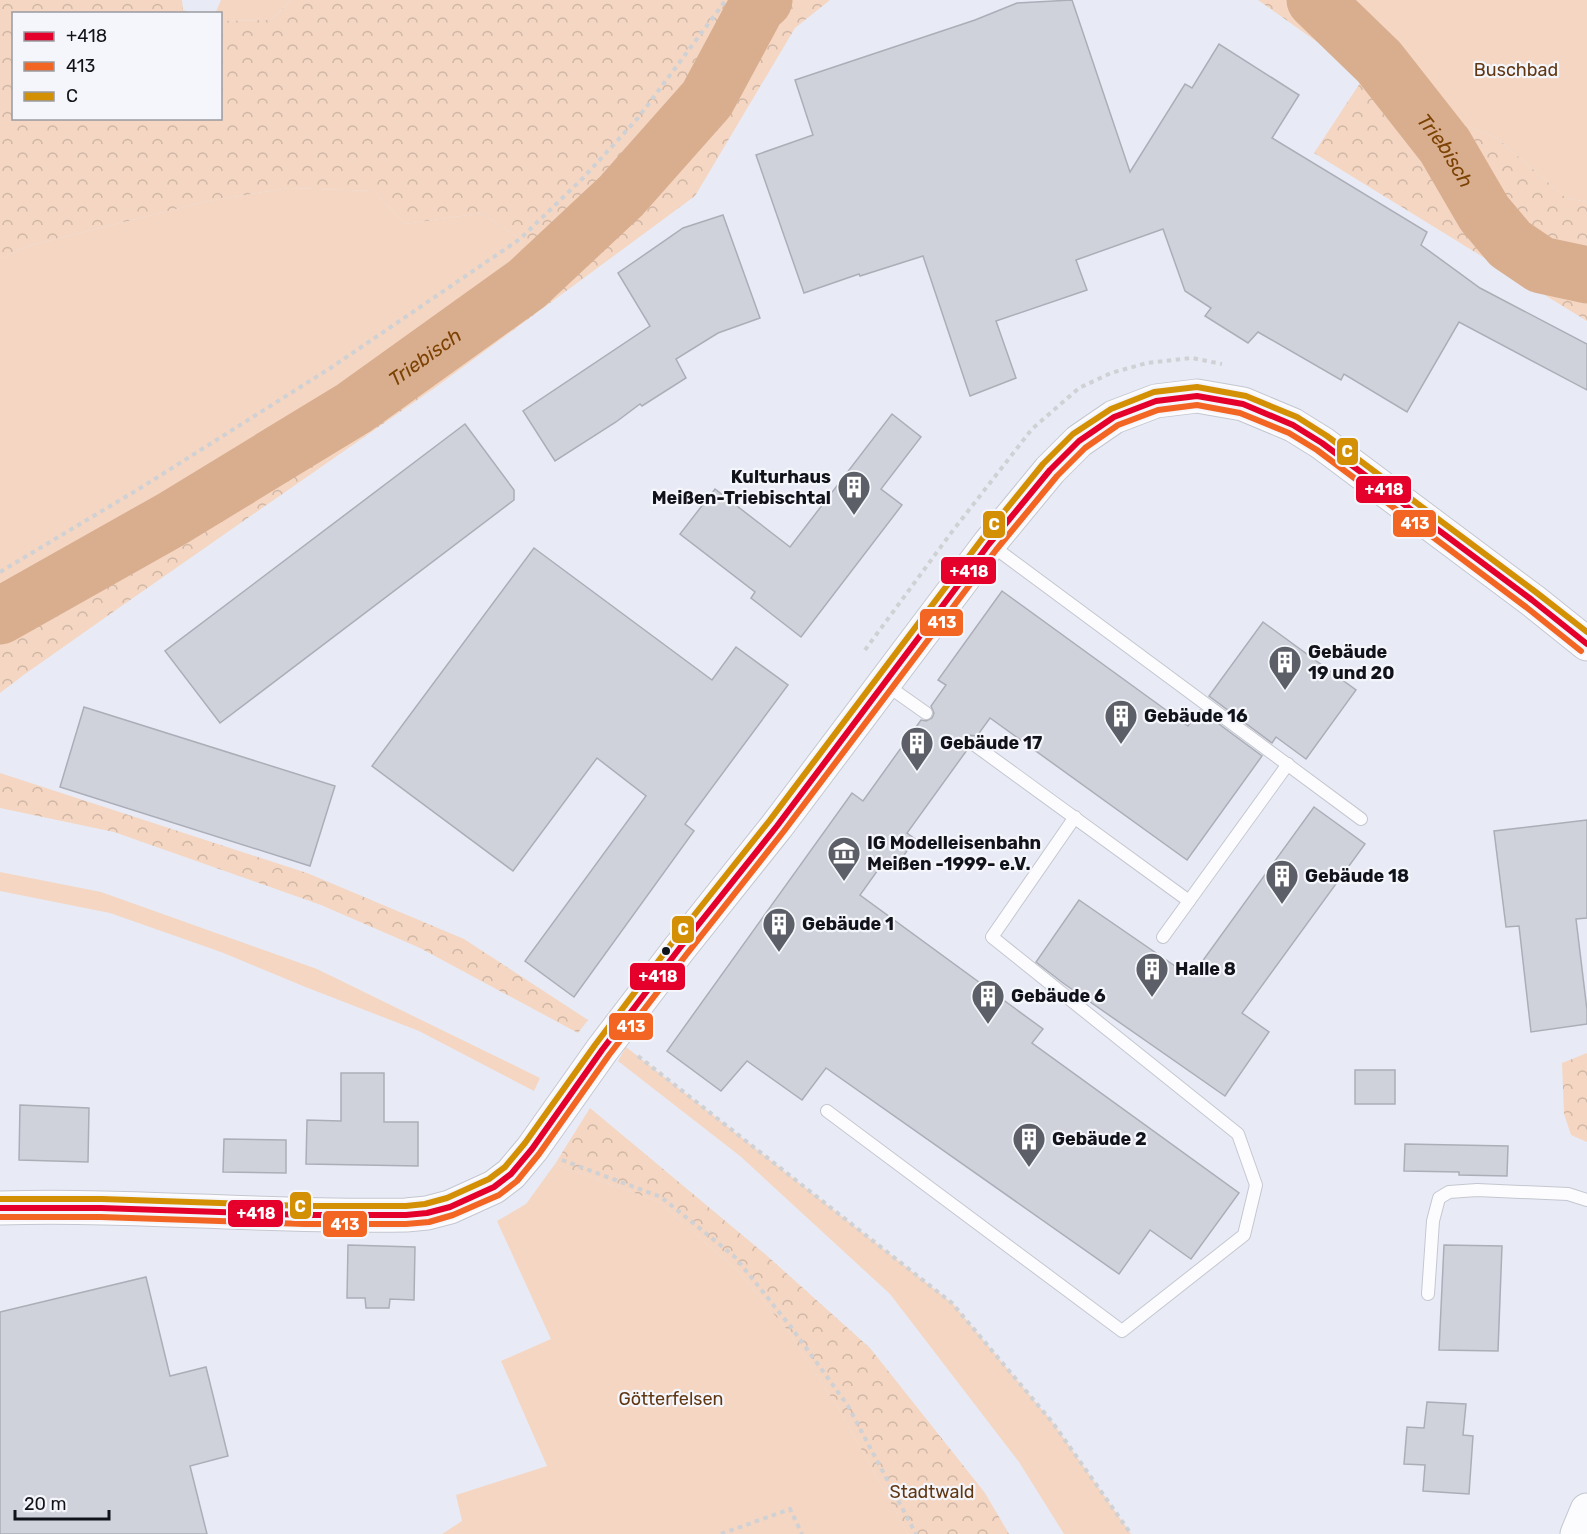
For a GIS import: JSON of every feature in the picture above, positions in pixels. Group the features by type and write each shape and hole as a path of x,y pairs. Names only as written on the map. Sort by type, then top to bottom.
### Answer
{"main road":[{"path":"0,1208 406,1215 450,1207 494,1187 511,1174 532,1149 612,1036 777,826 988,544 1057,463 1079,441 1114,417 1156,401 1197,396 1232,402 1243,404 1293,425 1322,443 1532,600 1583,641"},
{"path":"1576,1534 1587,1510"}],"lane":[{"path":"988,544 1361,819"},
{"path":"885,683 926,712"},
{"path":"972,743 1189,901"},
{"path":"1163,937 1288,764"},
{"path":"827,1111 1122,1331 1244,1234 1256,1185 1238,1134 993,937 1074,817"},
{"path":"1428,1294 1432,1221 1439,1198 1449,1192 1477,1190 1568,1194 1587,1200"}],"path":[{"path":"0,572 142,487 332,367 520,239 583,178 638,118 726,0"},
{"path":"612,1036 952,1303 1053,1424 1131,1534"},
{"path":"532,1149 661,1197 735,1257 791,1327 848,1406 916,1534"},
{"path":"721,1534 790,1509 802,1534"}],"green space":[{"path":"0,0 182,0 183,10 190,12 12,12 12,120 222,120 222,21 271,20 291,0 830,0 795,28 695,196 436,387 0,693 0,616 172,519 354,408 527,284 520,239 482,213 405,224 374,191 289,188 208,201 28,246 0,259"},
{"path":"221,0 291,0 271,20 222,21 222,12 216,12"},
{"path":"1258,0 1315,0 1379,62 1422,116 1471,127 1497,138 1566,198 1587,202 1587,321 1314,153 1362,80 1351,66"},
{"name":"Buschbad","path":"1315,0 1587,0 1587,202 1566,198 1497,138 1471,127 1422,116 1379,62"},
{"path":"289,188 374,191 405,224 482,213 520,239 527,284 354,408 172,519 0,616 0,259 28,246 208,201"},
{"path":"0,773 307,873 464,939 588,1020 578,1033 420,948 321,905 114,832 0,808"},
{"path":"0,872 101,892 317,969 540,1078 534,1091 419,1031 221,952 110,913 0,891"},
{"path":"626,1047 952,1303 1053,1423 1131,1534 1064,1534 1019,1462 890,1294 740,1156 618,1061"},
{"path":"1587,1053 1587,1142 1571,1135 1564,1114 1562,1063"},
{"name":"Stadtwald","path":"590,1108 765,1254 870,1348 985,1493 1009,1534 908,1534 839,1409 788,1331 737,1270 659,1202 555,1164"},
{"name":"Götterfelsen","path":"555,1164 659,1202 737,1270 788,1331 839,1409 908,1534 442,1534 462,1521 456,1495 547,1466 501,1361 551,1339 497,1221 526,1204"}],"building":[{"path":"1072,0 1130,172 1185,84 1192,88 1219,44 1299,95 1272,138 1427,232 1421,245 1480,288 1587,344 1587,390 1459,322 1407,412 1344,374 1341,380 1258,332 1248,343 1205,316 1211,308 1185,291 1163,229 1076,260 1087,290 996,321 1016,378 970,396 923,256 860,276 859,274 804,293 756,155 813,135 795,80 975,20 1017,3"},
{"path":"723,215 760,318 718,333 676,359 686,378 642,406 640,404 555,461 523,411 650,326 618,273 683,228"},
{"name":"Kulturhaus Meißen-Triebischtal","path":"892,414 921,437 881,489 902,505 801,637 751,598 755,592 680,534 715,489 790,547"},
{"path":"465,424 514,490 514,500 220,723 165,651"},
{"path":"534,548 712,680 736,647 788,685 685,824 694,831 574,997 525,961 646,796 597,758 513,871 372,766"},
{"path":"1002,591 1188,726 1200,710 1262,756 1187,860 990,718 977,736 969,735 965,739 964,746 967,750 907,833 915,839 896,867 885,860 860,895 1043,1029 1032,1043 1239,1193 1191,1259 1150,1230 1119,1274 826,1068 802,1100 747,1061 721,1091 667,1051 852,793 863,801 921,720 926,721 932,718 934,713 931,706 946,685 938,680"},
{"name":"Gebäude 19 und 20","path":"1263,622 1356,690 1306,759 1276,737 1272,743 1209,696"},
{"path":"84,707 335,786 310,866 60,787"},
{"path":"1314,807 1365,844 1242,1013 1269,1032 1225,1096 1036,962 1079,900 1191,977"},
{"path":"1587,820 1587,918 1576,919 1587,1024 1531,1032 1519,926 1506,927 1494,831"},
{"path":"1355,1070 1395,1070 1395,1104 1355,1104"},
{"path":"341,1073 384,1073 384,1122 418,1122 418,1166 306,1164 307,1120 341,1121"},
{"path":"20,1105 89,1108 88,1162 19,1160"},
{"path":"224,1139 286,1140 286,1173 223,1172"},
{"path":"1405,1144 1508,1146 1507,1176 1404,1171"},
{"path":"348,1245 415,1247 414,1300 390,1299 389,1308 366,1308 365,1298 347,1298"},
{"path":"1444,1245 1502,1246 1498,1351 1439,1350"},
{"path":"146,1277 170,1376 206,1367 228,1456 190,1466 207,1534 0,1534 0,1312"},
{"path":"1427,1402 1466,1404 1463,1435 1473,1436 1469,1494 1423,1491 1425,1465 1404,1464 1407,1427 1424,1428"}],"waterway":[{"name":"Triebisch","path":"0,616 172,519 354,408 527,284 621,196 707,99 757,6 764,0"},
{"name":"Triebisch","path":"1315,0 1379,62 1445,146 1484,213 1510,244 1541,265 1587,275"}],"transit line":[{"name":"C","path":"0,1199 406,1206 447,1198 489,1179 505,1167 525,1143 672,943 770,820 982,539 1043,464 1073,434 1111,409 1154,392 1197,387 1246,396 1297,417 1327,436 1587,632"},
{"name":"+418","path":"0,1208 406,1215 450,1207 494,1187 511,1174 532,1149 602,1050 679,949 777,826 989,544 1050,470 1079,441 1114,417 1156,401 1197,396 1243,404 1293,425 1322,443 1532,600 1587,644"},
{"name":"413","path":"0,1217 406,1224 429,1222 453,1215 499,1195 517,1181 539,1154 609,1055 784,831 996,550 1057,476 1085,448 1118,425 1158,410 1197,405 1240,413 1289,433 1317,450 1581,651"}],"place":[{"name":"Kulturhaus Meißen-Triebischtal","path":"854,516"},
{"name":"Gebäude 19 und 20","path":"1285,691"},
{"name":"Gebäude 16","path":"1121,745"},
{"name":"Gebäude 17","path":"917,772"},
{"name":"IG Modelleisenbahn Meißen -1999- e.V.","path":"844,882"},
{"name":"Gebäude 18","path":"1282,905"},
{"name":"Gebäude 1","path":"779,953"},
{"name":"Halle 8","path":"1152,998"},
{"name":"Gebäude 6","path":"988,1025"},
{"name":"Gebäude 2","path":"1029,1168"}]}
